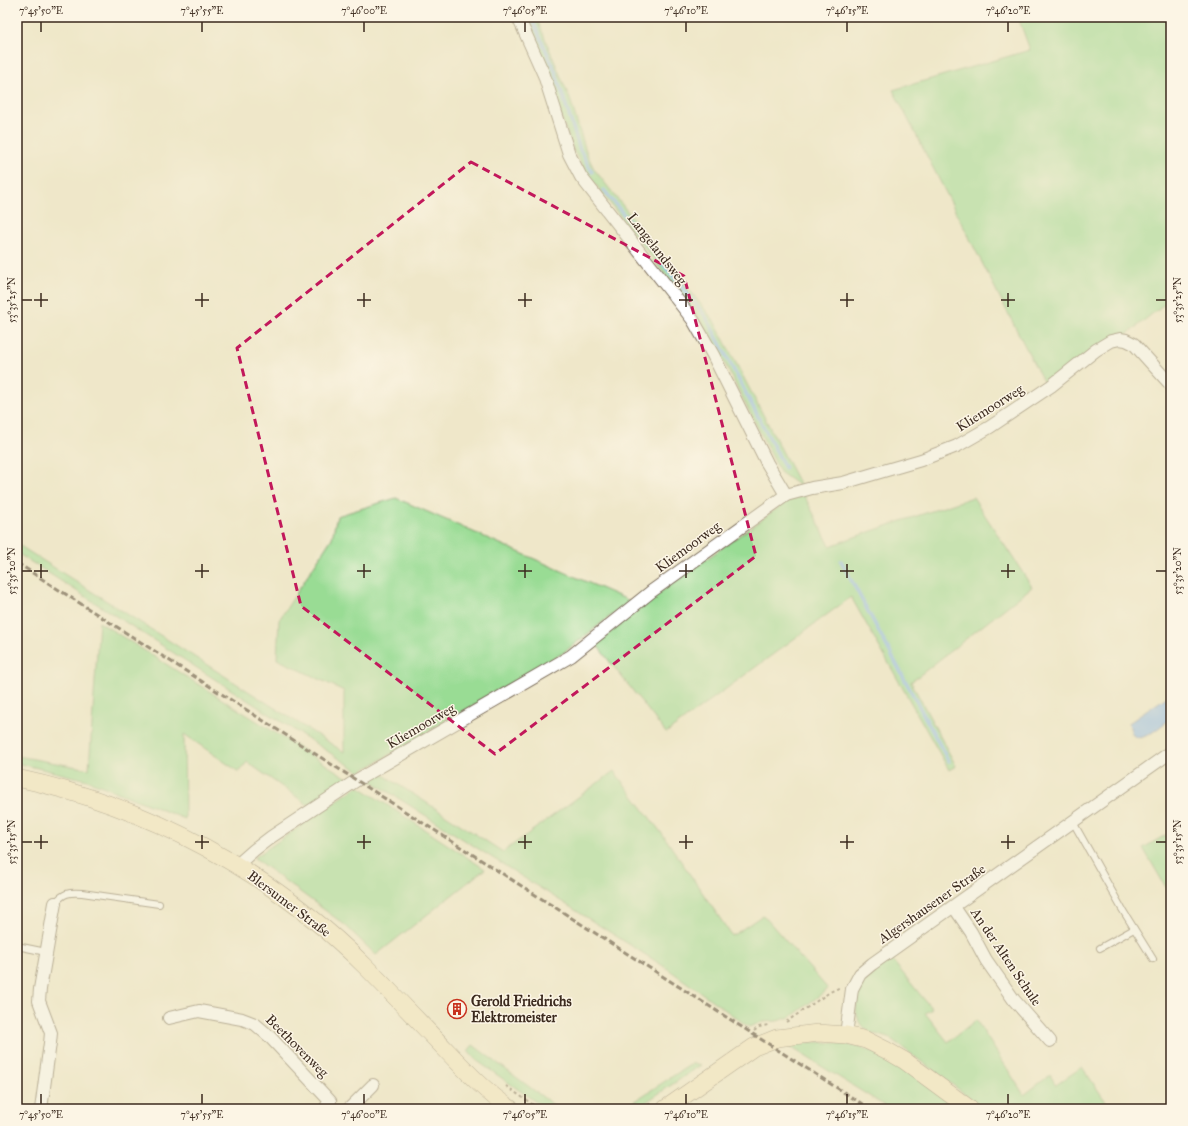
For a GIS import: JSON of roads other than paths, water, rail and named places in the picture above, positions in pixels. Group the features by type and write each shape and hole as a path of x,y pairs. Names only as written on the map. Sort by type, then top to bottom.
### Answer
{"main road":[{"name":"Blersumer Straße","path":"17,778 92,797 133,813 210,848 237,865 274,890 321,926 364,965 469,1073 510,1109"},
{"path":"665,1109 754,1047 777,1038 818,1033 846,1035 866,1040 905,1061 970,1109"}],"street":[{"name":"Langelandsweg","path":"518,17 544,75 569,154 581,177 692,320 713,355 767,462 786,495"},
{"name":"Kliemoorweg","path":"237,865 271,837 357,780 571,656 652,591 786,495 812,488 843,483 921,460 957,446 1029,402 1096,350 1111,341 1120,339 1134,344 1171,385"},
{"name":"Algershausener Straße","path":"846,1035 852,988 860,974 1171,752"},
{"path":"41,1109 51,1033 39,1001 55,903"},
{"name":"An der Alten Schule","path":"954,907 971,932 986,960 1014,1000 1050,1041"},
{"name":"Beethovenweg","path":"169,1018 198,1011 242,1019 255,1024 269,1036 331,1106"},
{"path":"349,1109 373,1085"}],"lane":[{"path":"1072,822 1153,959"},
{"path":"55,903 62,896 70,892 159,904"},
{"path":"1100,948 1134,929"},
{"path":"17,946 46,952"}],"water":[{"path":"1171,694 1171,718 1158,729 1146,736 1137,737 1133,735 1129,723"}],"waterway":[{"path":"531,17 555,71 580,150 592,172"},
{"path":"604,190 706,317 785,468"},
{"path":"841,561 949,762"}],"railway":[{"path":"17,563 870,1109"}],"place":[{"name":"Gerold Friedrichs Elektromeister","path":"457,1009"}]}
